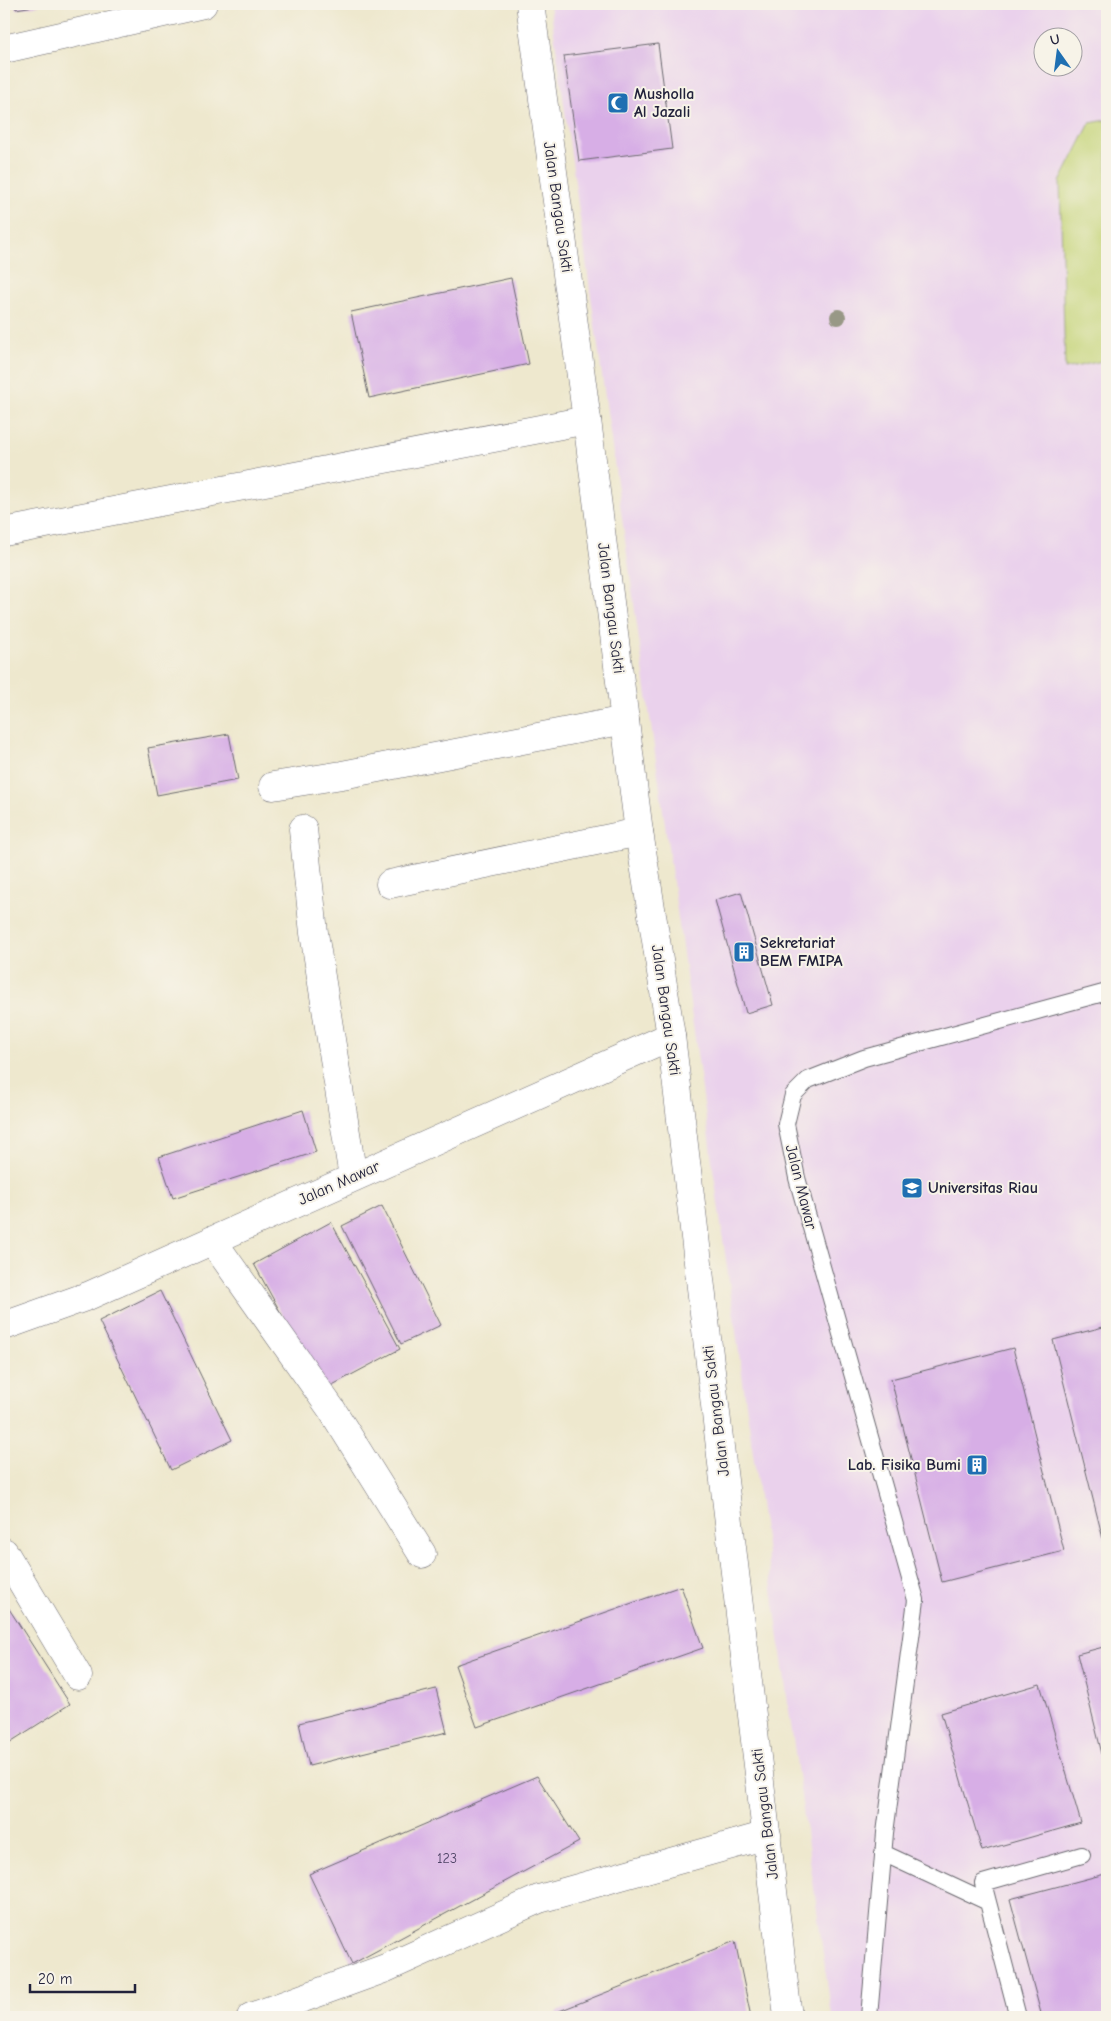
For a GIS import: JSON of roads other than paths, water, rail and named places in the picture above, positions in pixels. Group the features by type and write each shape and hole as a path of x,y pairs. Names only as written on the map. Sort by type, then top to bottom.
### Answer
{"street":[{"path":"4,49 203,4"},
{"name":"Jalan Bangau Sakti","path":"530,4 587,420 639,832 672,1036 788,2017"},
{"path":"4,532 587,420"},
{"path":"273,786 342,775 625,720"},
{"path":"304,829 314,933 353,1177"},
{"path":"390,884 639,832"},
{"name":"Jalan Mawar","path":"4,1326 88,1296 672,1036"},
{"path":"212,1240 332,1410 422,1554"},
{"path":"4,1552 78,1676"},
{"path":"251,2017 386,1968 540,1899 767,1835"}],"lane":[{"name":"Jalan Mawar","path":"883,1853 916,1600 797,1178 786,1124 793,1095 808,1080 864,1058 1107,992"},
{"path":"869,2017 883,1853 988,1902"},
{"path":"1018,2017 983,1883 1082,1855"}],"place":[{"name":"Musholla Al Jazali","path":"618,103"},
{"name":"Sekretariat BEM FMIPA","path":"744,952"},
{"name":"Universitas Riau","path":"912,1188"},
{"name":"Lab. Fisika Bumi","path":"977,1465"}]}
